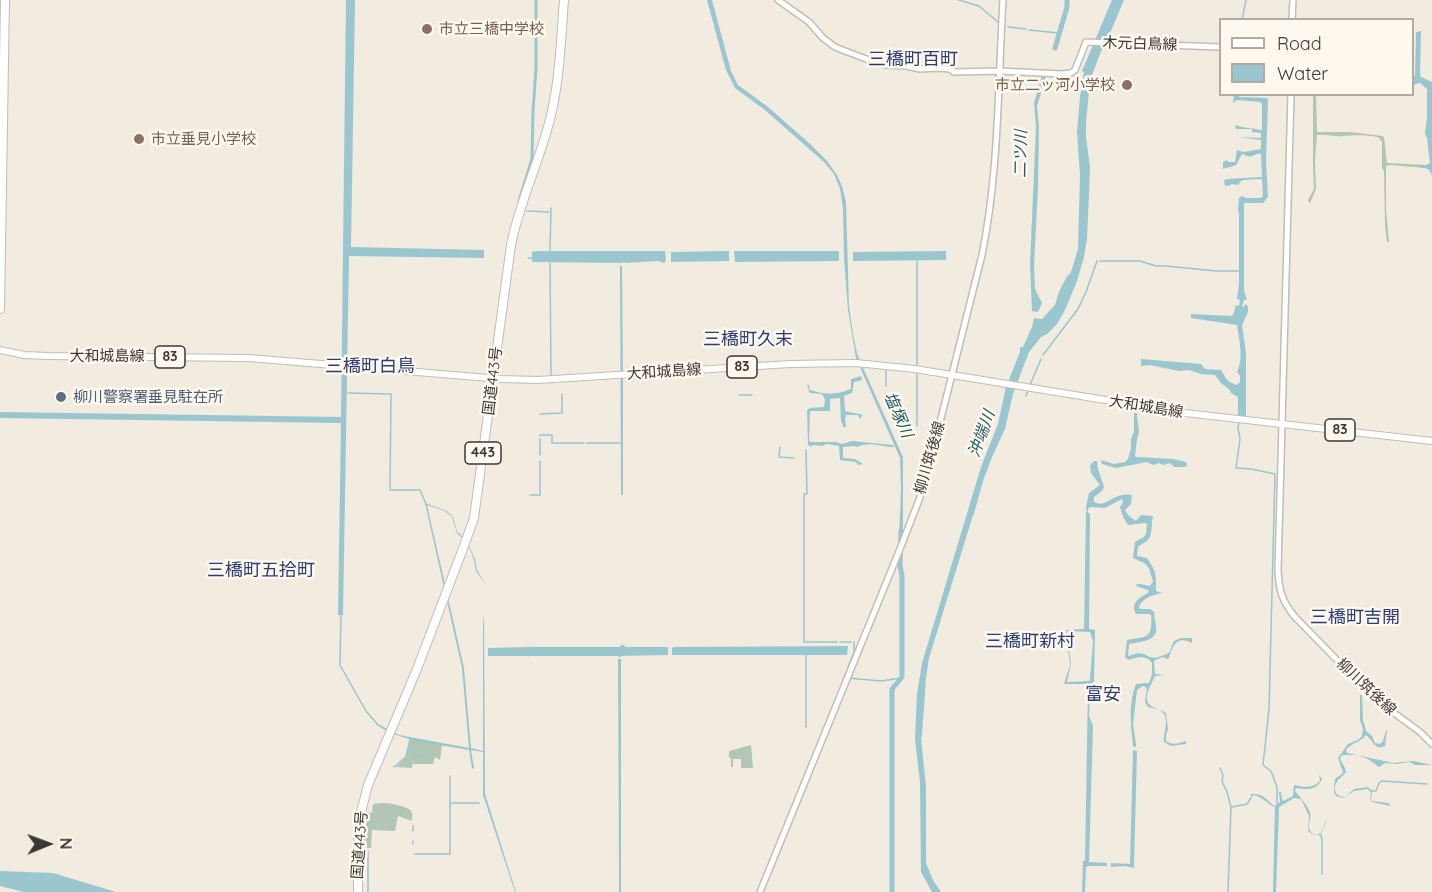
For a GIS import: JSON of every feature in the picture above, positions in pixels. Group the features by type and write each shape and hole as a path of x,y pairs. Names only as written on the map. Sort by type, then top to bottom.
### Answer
{"highway":[{"path":"0,154 4,0"},
{"path":"0,309 4,0"},
{"name":"国道443号","path":"358,892 357,843 364,800 372,774 417,669 470,532 475,511 512,240 552,111 564,0"}],"main road":[{"name":"木元白鳥線","path":"778,0 809,22 823,38 835,47 877,63 920,69 950,69 954,72 1067,74 1075,70 1086,42 1219,47"},
{"name":"柳川筑後線","path":"760,892 912,519 928,471 988,227 992,194 1003,0"},
{"path":"1292,18 1293,0"},
{"name":"柳川筑後線","path":"1291,96 1279,589 1284,603 1295,617 1363,687 1432,744"},
{"name":"大和城島線","path":"0,351 47,356 249,358 545,380 790,364 860,363 915,369 1236,419 1432,441"}],"green space":[{"path":"1313,96 1316,96 1317,132 1351,132 1382,136 1387,163 1427,165 1416,166 1427,168 1386,166 1389,242 1387,242 1382,142 1378,137 1317,135 1316,189 1309,203 1308,200 1314,189"},
{"path":"410,738 442,745 440,760 435,757 433,764 413,764 413,760 412,768 396,767 410,750 408,749"},
{"path":"751,745 753,768 741,768 741,759 733,759 733,767 731,767 729,751"},
{"path":"383,803 409,809 412,813 412,821 398,816 395,831 372,830 371,848 367,848 366,840 361,841 364,811 372,813 373,804"}],"water":[{"path":"346,0 355,0 351,247 484,250 484,258 349,256 343,615 338,615 341,423 0,418 0,412 341,417"},
{"name":"塩塚川","path":"707,0 712,0 731,71 738,85 768,107 810,144 827,161 842,186 846,202 849,307 857,353 903,457 903,526 902,536 899,538 900,458 856,358 848,310 840,189 834,174 824,162 765,110 735,88 726,70"},
{"name":"沖端川","path":"1112,0 1124,0 1090,80 1086,137 1090,167 1084,257 1077,281 1057,324 1041,337 1029,352 1013,394 1005,429 983,481 929,658 921,738 926,787 926,863 941,892 932,892 921,872 920,782 915,739 917,694 922,663 1020,347 1023,347 1034,318 1042,319 1055,305 1059,292 1071,272 1078,249 1080,175 1077,132 1084,72 1082,71"},
{"path":"1421,31 1420,74 1421,77 1432,82 1432,177 1428,169 1416,166 1430,163 1425,134 1427,89 1420,83 1414,85 1416,32"},
{"path":"1042,76 1046,76 1037,106 1038,187 1034,265 1035,289 1042,303 1038,312 1032,311 1030,264 1036,127 1034,103"},
{"path":"1234,96 1267,98 1268,100 1266,162 1268,197 1263,203 1244,203 1244,291 1247,300 1244,300 1242,306 1244,307 1245,304 1248,306 1248,312 1242,325 1246,353 1246,417 1238,422 1238,397 1231,393 1215,375 1150,365 1141,366 1141,359 1201,364 1205,369 1221,370 1233,384 1237,385 1240,382 1237,372 1241,355 1237,325 1191,318 1191,314 1231,316 1236,305 1239,306 1240,300 1237,299 1239,198 1242,196 1261,198 1263,196 1262,179 1243,180 1238,185 1225,186 1224,180 1228,179 1262,177 1261,154 1249,156 1242,154 1236,165 1223,169 1223,162 1227,160 1235,162 1237,150 1244,152 1261,149 1261,140 1238,137 1261,138 1261,133 1252,132 1252,129 1236,129 1235,125 1262,130 1262,104 1237,100 1233,103"},
{"path":"665,251 666,260 664,263 658,261 532,262 532,252"},
{"path":"729,251 729,261 671,262 671,252"},
{"path":"734,251 839,251 839,260 735,262"},
{"path":"946,251 946,260 853,261 853,252"},
{"path":"620,266 622,266 623,495 621,495"},
{"path":"861,376 862,380 854,382 852,393 844,396 845,411 863,415 860,419 858,415 846,415 844,428 841,421 840,398 830,399 830,411 810,411 809,440 810,442 842,444 852,441 893,445 894,447 871,444 843,447 843,458 855,459 863,464 858,465 856,462 840,460 839,446 827,444 811,447 808,445 807,410 824,407 825,399 822,394 810,393 808,389 830,394 840,392 851,389 851,379"},
{"path":"1134,408 1138,408 1139,432 1135,456 1173,459 1186,462 1185,467 1174,467 1170,463 1153,465 1147,462 1116,468 1102,464 1101,460 1114,464 1125,462 1128,459 1134,432"},
{"path":"1097,461 1104,487 1094,497 1094,502 1099,504 1120,495 1132,495 1131,504 1125,510 1129,516 1136,521 1141,515 1153,516 1150,536 1138,547 1137,556 1147,558 1155,574 1156,591 1162,593 1146,599 1139,607 1154,612 1156,632 1148,640 1129,644 1128,656 1138,653 1156,658 1169,653 1174,641 1181,638 1192,638 1192,643 1179,641 1174,645 1169,658 1163,657 1154,662 1155,674 1165,675 1155,676 1147,701 1160,710 1148,707 1145,702 1147,688 1143,686 1137,690 1133,724 1136,747 1133,746 1131,715 1133,692 1136,684 1149,683 1152,674 1152,663 1147,658 1128,660 1125,657 1127,640 1143,637 1151,629 1151,615 1136,614 1134,610 1135,603 1149,592 1136,586 1137,584 1150,586 1153,582 1149,568 1133,558 1135,542 1145,536 1147,524 1128,525 1120,507 1122,499 1105,508 1090,507 1088,509 1090,514 1089,629 1095,630 1094,682 1090,691 1089,716 1093,726 1089,862 1107,863 1107,866 1086,867 1085,892 1082,892 1083,861 1085,860 1089,684 1064,684 1070,665 1066,630 1084,629 1086,507 1089,493 1100,485 1091,473 1090,465","holes":["1067,631 1090,632 1093,641 1090,679 1089,681 1067,682 1071,664"]},
{"path":"425,503 447,511 453,517 457,531 468,543 477,570 486,585 476,571 468,544 457,533 452,517 445,511 427,505 464,668 471,748 483,751 484,614 485,794 516,892 483,795 483,752 471,750 474,768 472,769 469,750 409,739 386,731 377,725 399,735 469,748 462,668"},
{"path":"621,645 625,647 667,647 668,655 488,656 488,648 620,647"},
{"path":"848,646 847,655 672,655 674,647"},
{"path":"618,659 621,659 621,892 619,892"},
{"path":"1360,695 1362,695 1366,731 1375,743 1380,744 1387,730 1385,746 1376,746 1366,735 1346,750 1347,753 1356,755 1342,755 1340,759 1346,772 1337,782 1335,791 1341,797 1345,797 1343,798 1336,796 1334,792 1335,779 1343,772 1338,758 1348,744 1362,736"},
{"path":"1160,710 1166,713 1168,729 1166,741 1173,744 1186,741 1186,744 1171,746 1164,742 1165,715"},
{"path":"1133,750 1137,751 1135,868 1111,867 1111,863 1130,864"},
{"path":"1358,755 1393,763 1413,761 1432,765 1415,765 1410,762 1396,764 1385,763 1379,767"},
{"path":"1319,775 1322,779 1317,785 1314,787 1296,788 1295,791 1303,801 1310,812 1309,828 1312,833 1321,833 1327,820 1321,834 1314,835 1308,831 1309,816 1301,799 1294,798 1279,807 1276,892 1273,892 1275,807 1262,798 1253,795 1251,798 1251,794 1262,796 1275,806 1280,802 1279,792 1281,792 1283,801 1293,796 1294,785 1305,787 1314,785 1320,781"},
{"path":"1368,787 1372,791 1372,801 1388,803 1391,806 1372,802 1368,789 1354,791 1346,796 1354,789"},
{"path":"0,871 53,873 116,892 24,892 0,886"}],"waterway":[{"path":"519,201 532,159 536,0"},
{"path":"959,0 979,6 998,22"},
{"name":"二ツ川","path":"1055,48 1067,0"},
{"path":"1242,18 1246,0"},
{"path":"1008,27 1026,29"},
{"path":"1029,30 1059,33"},
{"path":"550,251 551,208"},
{"path":"527,211 549,212"},
{"path":"917,261 917,368"},
{"path":"1043,355 1078,309 1097,261"},
{"path":"1100,261 1140,261 1156,266 1240,271"},
{"path":"550,263 551,376"},
{"path":"1030,385 1041,359"},
{"path":"886,369 886,386"},
{"path":"917,373 917,426"},
{"path":"1026,396 1028,391"},
{"path":"348,393 391,394 390,490 420,490 426,504"},
{"path":"540,414 562,413 562,394"},
{"path":"739,395 752,395"},
{"path":"1239,423 1240,439 1236,468 1275,474 1269,709 1263,765 1271,771 1277,787 1277,804"},
{"path":"540,436 552,435 552,443 584,443"},
{"path":"540,439 540,455"},
{"path":"587,443 621,443"},
{"path":"780,447 779,457 794,458"},
{"path":"806,450 804,642 837,642"},
{"path":"530,495 540,495 540,461"},
{"name":"塩塚川","path":"892,892 892,689 902,677 901,531"},
{"path":"341,614 340,665 366,711 378,725"},
{"path":"840,642 851,642"},
{"path":"844,678 854,652 854,642"},
{"path":"806,655 806,727"},
{"path":"848,678 881,681 901,678"},
{"path":"394,767 406,757 410,739"},
{"path":"408,749 425,758"},
{"path":"1220,768 1231,807 1228,892"},
{"path":"415,854 450,854 450,776"},
{"path":"1372,791 1376,791 1382,781 1427,784"},
{"path":"1232,807 1247,804 1251,798"},
{"path":"450,803 479,803"},
{"path":"413,826 413,831"},
{"path":"1319,835 1322,840 1322,874"},
{"path":"368,851 368,892"}],"place":[{"name":"市立三橋中学校","path":"427,29"},
{"name":"市立二ッ河小学校","path":"1127,85"},
{"name":"市立垂見小学校","path":"139,139"},
{"name":"柳川警察署垂見駐在所","path":"61,397"}],"district":[{"name":"三橋町百町","path":"913,60"},
{"name":"三橋町久末","path":"748,340"},
{"name":"三橋町白鳥","path":"370,367"},
{"name":"三橋町五拾町","path":"261,571"},
{"name":"三橋町吉開","path":"1355,618"},
{"name":"三橋町新村","path":"1030,642"},
{"name":"富安","path":"1103,695"}]}
